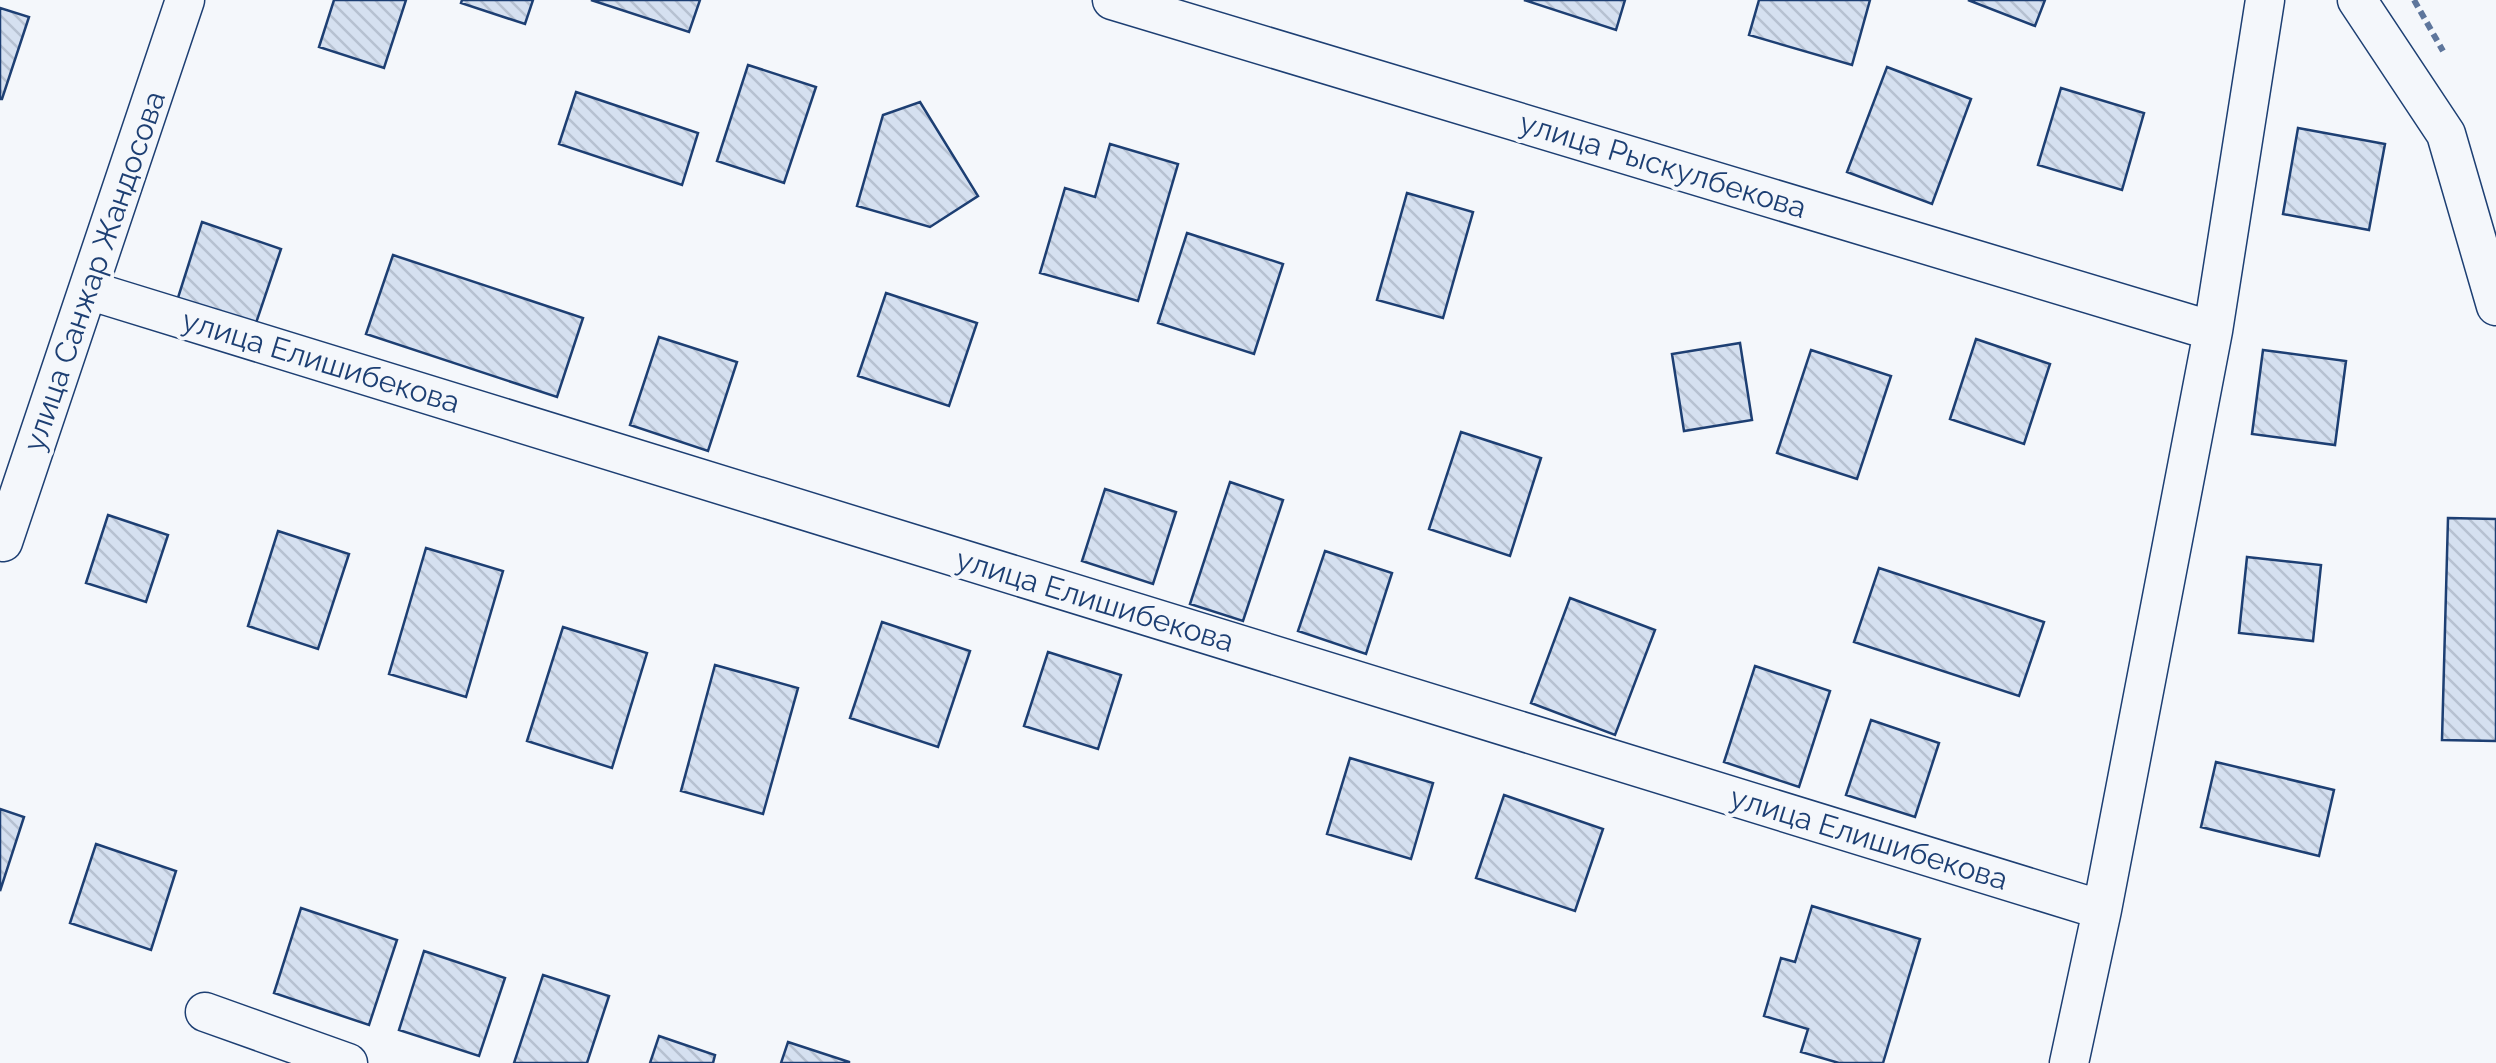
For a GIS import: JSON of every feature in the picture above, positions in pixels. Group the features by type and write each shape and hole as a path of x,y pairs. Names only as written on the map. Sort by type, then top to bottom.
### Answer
{"street":[{"name":"улица Санжар Жандосова","path":"3,542 185,0"},
{"name":"улица Рыскулбекова","path":"1112,0 2214,331"},
{"path":"2068,1063 2102,910 2214,331 2265,0"},
{"path":"2357,0 2446,134 2496,306"},
{"name":"улица Елишибекова","path":"88,290 2102,910"},
{"path":"205,1012 348,1063"}],"building":[{"path":"334,0 406,0 384,68 319,47"},
{"path":"533,0 525,24 461,3"},
{"path":"591,0 700,0 689,32"},
{"path":"1524,0 1625,0 1616,30"},
{"path":"1759,0 1870,0 1852,65 1749,35"},
{"path":"1968,0 2045,0 2035,26"},
{"path":"0,8 29,17 2,99 0,99"},
{"path":"748,65 816,87 784,183 717,161"},
{"path":"1887,67 1971,99 1932,204 1847,172"},
{"path":"2061,88 2144,113 2122,190 2038,165"},
{"path":"576,92 698,133 682,185 559,144"},
{"path":"920,102 978,196 930,227 857,206 883,115"},
{"path":"2298,128 2385,144 2369,230 2283,214"},
{"path":"1110,144 1178,164 1138,301 1040,273 1065,188 1095,197"},
{"path":"1407,193 1473,212 1443,318 1377,300"},
{"path":"202,222 281,249 254,329 176,304"},
{"path":"1187,233 1283,264 1254,354 1158,323"},
{"path":"393,255 583,318 557,397 366,334"},
{"path":"886,293 977,323 949,406 858,376"},
{"path":"659,337 737,362 708,451 630,425"},
{"path":"1976,339 2050,364 2024,444 1950,419"},
{"path":"1740,343 1752,420 1684,431 1672,354"},
{"path":"1811,350 1891,376 1857,479 1777,453"},
{"path":"2263,350 2346,361 2335,445 2252,434"},
{"path":"1461,432 1541,458 1510,556 1429,529"},
{"path":"1230,482 1283,500 1243,621 1190,604"},
{"path":"1105,489 1176,512 1153,584 1082,561"},
{"path":"108,515 168,535 146,602 86,583"},
{"path":"2448,518 2496,519 2496,741 2442,740"},
{"path":"278,531 349,554 318,649 248,626"},
{"path":"426,548 503,571 466,697 389,674"},
{"path":"1325,551 1392,573 1366,654 1298,631"},
{"path":"2247,557 2321,565 2313,641 2239,633"},
{"path":"1879,568 2044,622 2019,696 1854,642"},
{"path":"1570,598 1655,630 1615,735 1531,703"},
{"path":"882,622 970,651 938,747 850,718"},
{"path":"563,627 647,653 612,768 527,741"},
{"path":"1048,652 1121,675 1098,749 1024,726"},
{"path":"715,665 798,688 763,814 681,791"},
{"path":"1755,666 1830,691 1799,787 1724,762"},
{"path":"1871,720 1939,743 1915,817 1846,795"},
{"path":"1350,758 1433,783 1411,859 1327,834"},
{"path":"2216,762 2334,790 2319,856 2201,827"},
{"path":"1504,795 1603,829 1575,911 1476,878"},
{"path":"0,809 24,817 0,891"},
{"path":"96,844 176,871 151,950 70,923"},
{"path":"1812,906 1920,939 1883,1063 1839,1063 1801,1052 1808,1029 1764,1016 1781,958 1795,962"},
{"path":"301,908 397,940 369,1025 274,993"},
{"path":"424,951 505,978 479,1056 399,1030"},
{"path":"543,975 609,996 587,1063 514,1063"},
{"path":"659,1036 715,1055 713,1063 650,1063"},
{"path":"788,1042 849,1062 849,1063 781,1063"}]}
